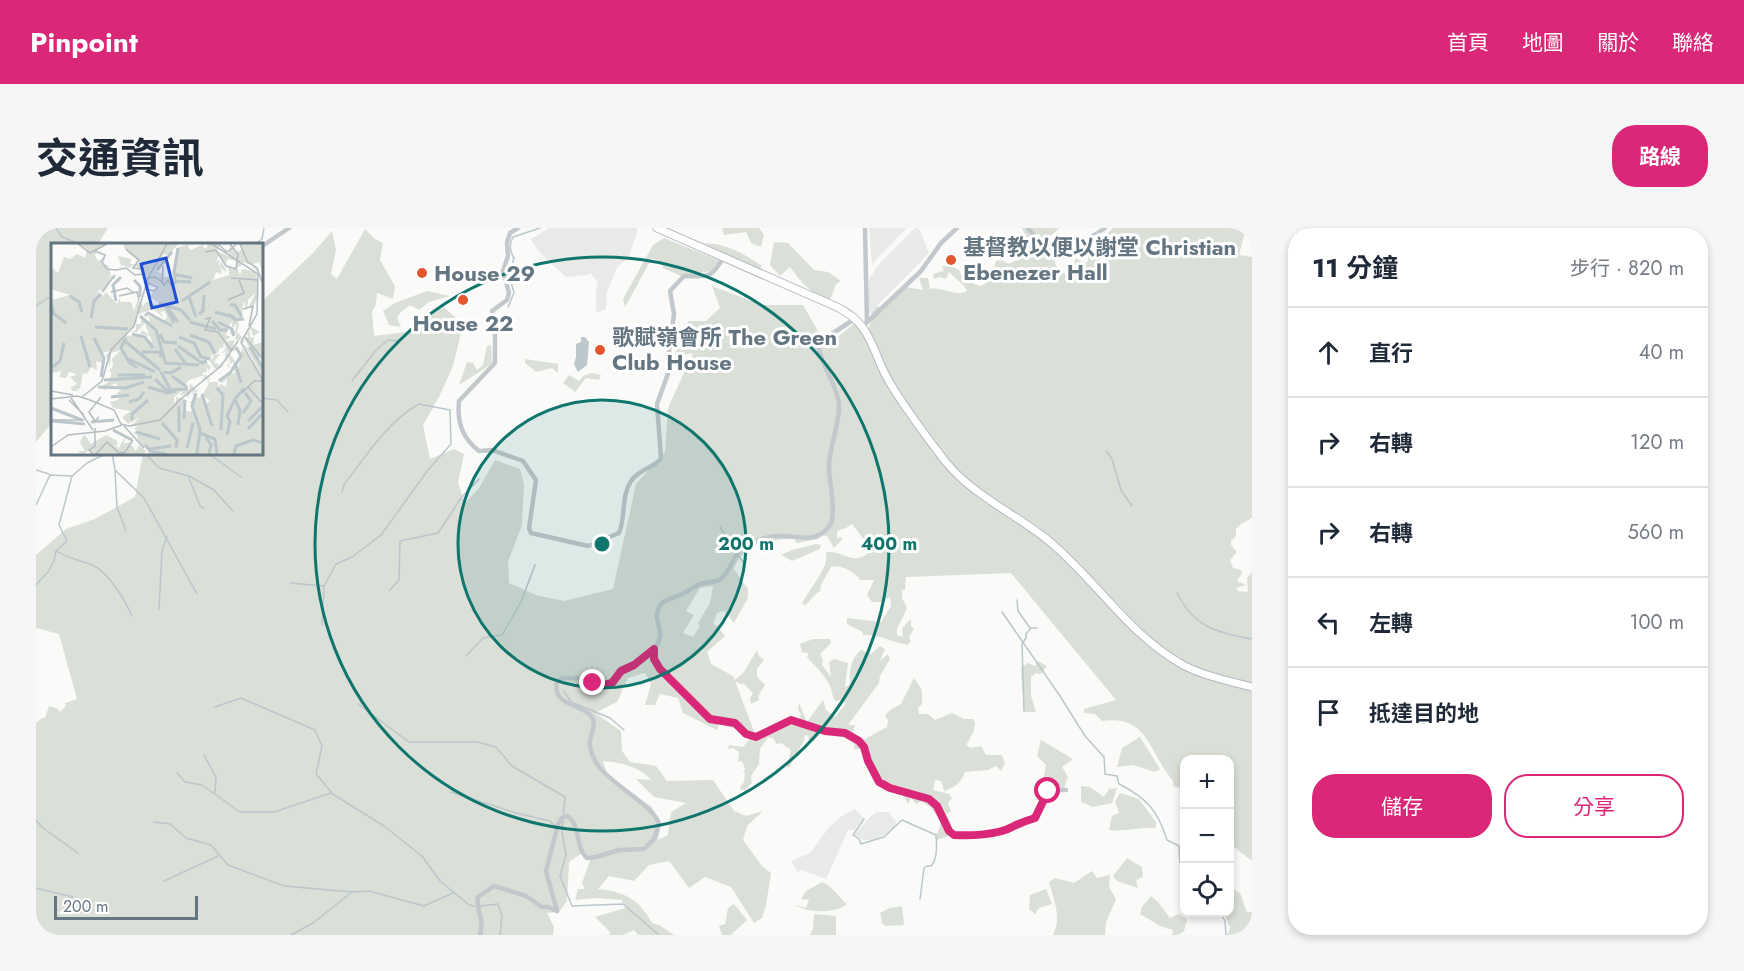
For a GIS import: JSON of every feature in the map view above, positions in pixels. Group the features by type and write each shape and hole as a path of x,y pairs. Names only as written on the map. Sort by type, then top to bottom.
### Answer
{"main road":[{"path":"657,228 837,307 865,324 892,387 946,462 958,475 1051,543 1078,568 1138,632 1164,653 1198,672 1252,687"}],"street":[{"path":"262,246 290,228"},
{"path":"518,228 510,233 507,243 508,256 503,271 509,293 507,300 492,311 495,322 495,363 459,401 462,433 468,442 479,451 492,450 525,462 536,480 529,528 531,533 588,546 619,533 625,514 624,501 629,483 641,470 657,463 661,458 657,404 669,371 668,359 674,314 670,291 684,276 695,278 710,274 723,258"},
{"path":"864,228 865,324"},
{"path":"865,324 921,271 941,243 957,228"},
{"path":"1028,228 1044,248 1055,251 1086,240 1106,228"},
{"path":"856,318 824,339 819,348 839,403 829,464 830,492 834,512 830,526 818,537 810,539 782,536 747,544 734,557 729,569 721,579 701,583 664,601 657,614 660,634 654,649 654,659 660,669 710,719 735,723 746,734 752,736 766,733 791,720 818,729 852,736 864,747 868,761 879,782 890,788 929,799 937,806 949,831 954,835 973,835 1010,829 1019,822 1037,816 1046,792 1065,790"},
{"path":"480,935 483,924 477,902 478,897 494,886 526,896 542,908 548,907 557,911 546,871 556,830 562,818 567,816 573,821 582,853 586,858 619,850 641,850 654,839 659,824 656,815 617,784 599,766 590,744 594,726 593,718 563,700 556,688 557,682 562,678 580,678 595,684 611,684 621,671 634,665 654,649"}],"shaded area":[{"path":"36,228 108,228 99,243 51,243 51,424 36,442"},
{"path":"549,228 637,228 628,258 618,266 607,291 606,309 596,313 598,282 590,273 566,277 540,253 531,239"},
{"path":"722,228 759,228 764,235 761,247 751,243 746,232 724,235"},
{"path":"869,228 907,228 872,264"},
{"path":"915,228 919,228 929,253 868,315 869,279 880,263"},
{"path":"1022,228 1060,228 1049,237 1051,241 1048,246 1054,254 1056,265 1062,272 1082,280 1084,271 1074,266 1075,259 1085,265 1088,252 1094,250 1099,252 1100,258 1097,273 1105,278 1104,271 1108,265 1105,250 1099,247 1113,228 1246,228 1239,255 1252,257 1252,518 1236,529 1236,536 1231,541 1231,545 1237,552 1230,560 1233,568 1241,570 1242,573 1237,581 1246,585 1236,588 1238,591 1248,592 1247,578 1252,572 1252,861 1234,847 1234,755 1180,755 1180,788 1173,786 1173,781 1139,729 1129,723 1118,720 1102,721 1095,714 1084,713 1084,709 1116,700 1011,573 906,577 902,598 907,608 897,629 897,635 903,637 902,628 911,619 911,626 914,629 909,637 911,641 908,645 880,637 862,635 863,632 847,624 847,618 881,622 891,606 890,597 880,602 872,602 867,595 874,580 860,580 847,569 831,567 820,591 805,605 802,604 822,572 826,553 835,552 859,558 872,550 852,524 837,531 837,538 841,537 842,540 834,548 827,536 822,535 818,539 797,543 794,539 766,542 744,553 734,569 748,589 748,598 734,623 724,611 717,613 713,624 725,636 707,652 711,664 733,676 735,680 744,672 757,650 759,656 764,660 757,669 757,677 765,685 758,696 759,700 751,704 750,698 753,693 744,684 735,681 755,734 799,720 801,714 798,710 799,703 807,722 823,700 826,710 835,717 845,705 844,700 835,701 828,682 807,657 809,653 802,652 800,644 813,639 830,639 831,643 820,654 823,660 822,665 831,677 829,662 834,659 848,663 845,687 850,685 851,666 854,657 861,650 871,654 880,646 885,649 880,661 888,654 890,659 880,676 879,683 848,725 855,725 853,733 863,740 887,727 888,720 885,716 901,704 914,678 922,690 919,714 928,714 935,720 952,713 964,719 973,719 974,731 966,745 971,748 981,746 986,755 1002,755 1005,763 1001,771 996,766 988,770 965,772 957,784 944,791 941,781 935,780 933,790 949,794 952,798 948,803 951,811 946,814 950,822 948,836 937,840 935,835 941,822 931,808 921,801 916,804 911,798 908,804 903,795 897,795 891,783 879,782 867,766 862,749 854,749 855,741 841,733 815,734 815,740 812,742 805,735 790,767 787,767 791,750 768,737 760,749 759,764 751,776 752,783 745,790 741,790 745,769 742,761 738,762 739,752 733,748 728,749 729,745 743,747 754,734 719,724 717,730 683,713 678,698 660,694 655,705 645,705 651,684 645,673 628,678 617,702 595,713 621,731 622,751 630,762 656,766 667,781 713,780 734,811 746,816 763,811 747,826 743,840 762,866 771,873 762,918 754,923 731,887 705,877 689,888 669,861 649,865 634,881 609,876 598,889 616,892 630,898 642,908 652,923 674,935 638,935 634,930 623,935 609,935 610,932 595,917 625,908 622,900 597,898 575,900 578,889 585,889 582,883 591,858 582,853 569,862 567,901 559,912 547,913 554,927 553,935 36,935 36,723 45,718 49,706 60,712 66,706 65,703 77,699 59,634 36,628 36,555 66,529 95,519 135,497 143,454 262,454 262,301 313,253 332,231 336,250 331,274 337,279 365,229 383,243 380,260 395,286 393,299 377,293 376,304 372,312 374,336 406,332 444,307 463,325 453,366 423,425 430,459 454,449 464,454 458,483 465,503 479,488 495,460 520,469 524,484 522,525 508,562 509,583 536,595 564,601 613,589 636,484 665,452 668,408 693,353 673,358 688,321 706,321 720,308 712,286 762,305 803,305 819,333 829,344 854,324 863,334 868,329 873,318 871,313 876,307 884,306 906,287 923,290 919,278 928,278 930,289 958,293 967,291 949,272 946,279 939,277 934,279 933,274 944,271 942,266 959,270 961,274 972,279 974,284 981,286 985,284 990,273 986,274 994,267 996,261 1002,260 1008,264 1031,254 1025,240 1040,247 1040,234 1027,239","holes":["713,586 710,603 698,623 700,626 693,637 683,633 694,615 686,611 700,588","603,761 636,769 651,780 636,779 654,797 686,803 671,812 668,835 658,840 661,824 652,807 608,777"]},
{"path":"664,238 720,261 711,271 681,276 663,268 663,263 652,258 625,307 623,299 653,245"},
{"path":"774,242 788,243 814,270 828,272 841,281 836,284 830,300 807,287 790,267 780,276 770,265"},
{"path":"704,243 734,250 762,266 759,270"},
{"path":"427,291 450,296 429,302 419,310 410,305 397,318 401,327 389,325 383,311 395,303"},
{"path":"581,337 585,337 589,342 587,365 578,372 574,364 576,344 581,342"},
{"path":"491,345 492,363 459,385 467,362 473,363 477,370 483,365 487,346"},
{"path":"525,359 558,364 558,373 552,368 536,372 525,363"},
{"path":"591,373 601,375 599,380 586,378 575,392 563,383 569,375 579,381 583,376"},
{"path":"816,544 821,545 820,549 792,561 781,555 792,550"},
{"path":"1038,661 1047,666 1041,674 1036,673 1031,677 1031,696 1036,712 1023,712 1021,668 1028,663 1035,666"},
{"path":"1140,737 1160,769 1155,772 1133,765 1117,767 1122,748"},
{"path":"1041,740 1073,759 1062,767 1068,777 1064,788 1042,785 1046,765 1037,756"},
{"path":"1081,786 1090,787 1104,797 1109,789 1117,788 1112,803 1093,807 1081,802"},
{"path":"1120,793 1139,799 1156,822 1156,828 1109,830 1112,816 1119,813 1115,801"},
{"path":"855,809 864,818 854,830 848,830 826,879 802,870 798,872 791,861 810,853 830,826"},
{"path":"877,812 889,812 895,819 896,826 873,840 863,840 854,835 870,817"},
{"path":"1127,858 1142,867 1143,877 1136,880 1138,888 1117,881 1113,876"},
{"path":"1092,871 1097,878 1110,875 1109,887 1116,899 1106,922 1105,935 1053,935 1057,916 1049,882 1055,878 1074,883"},
{"path":"822,882 847,904 829,911 807,910 795,905 806,908 809,900 801,899 806,891"},
{"path":"1046,889 1052,904 1039,908 1035,914 1029,909 1030,895"},
{"path":"1234,889 1240,893 1247,912 1252,912 1252,935 1227,935 1230,928 1226,917 1234,917"},
{"path":"1151,896 1170,918 1179,914 1180,917 1187,919 1184,931 1178,935 1172,935 1173,930 1160,926 1140,914 1142,907"},
{"path":"734,904 747,920 731,935 722,935 719,926 725,924 728,908"},
{"path":"902,906 904,925 885,926 882,923 880,913"},
{"path":"814,914 836,916 836,935 810,935 813,929"}],"waterway":[{"path":"56,228 62,237 77,243"},
{"path":"256,243 262,239 264,228"},
{"path":"508,307 514,293 509,275 514,258 511,248 513,237 540,228"},
{"path":"36,306 51,297"},
{"path":"352,381 376,350 388,340 397,341"},
{"path":"262,398 277,400 288,412"},
{"path":"290,583 324,586 336,564 352,557 381,535 428,470 451,444 450,410 419,404 407,411 378,440 344,485 342,492"},
{"path":"1106,451 1112,459 1121,490 1132,506"},
{"path":"72,476 87,463 105,454"},
{"path":"112,454 115,470 144,498 197,594"},
{"path":"146,454 159,468 189,476 214,490 233,511"},
{"path":"209,454 241,477"},
{"path":"36,470 49,474"},
{"path":"115,471 117,507 126,531"},
{"path":"36,505 50,475 71,476"},
{"path":"36,585 48,572 56,551 67,541 59,525 72,476"},
{"path":"189,478 200,506 204,508"},
{"path":"389,591 399,580 400,541 438,533 461,498 479,479"},
{"path":"720,527 736,551"},
{"path":"159,609 162,551 167,536"},
{"path":"57,551 96,567 107,576 132,616"},
{"path":"738,555 743,562"},
{"path":"466,656 483,638 502,635 521,602 535,565"},
{"path":"322,625 324,587"},
{"path":"1177,593 1191,614 1199,621 1217,631 1252,639"},
{"path":"1017,600 1018,611 1030,628"},
{"path":"1002,612 1085,736 1104,757 1105,774 1117,776 1119,784 1150,806 1160,821 1167,840 1179,846 1181,863"},
{"path":"1024,710 1022,644 1031,628 1037,628"},
{"path":"564,691 571,702 610,718 624,730"},
{"path":"215,707 241,698 315,730 322,746 316,774 331,792"},
{"path":"358,704 409,742 477,742 496,747 512,766 565,797 562,832 566,855 560,876 572,906 623,904 659,935"},
{"path":"204,755 216,777 215,793"},
{"path":"177,773 185,782 202,785 240,812 274,812 331,793 384,826 422,856 440,881 469,905 475,906"},
{"path":"451,792 516,813 550,821 555,826"},
{"path":"864,819 853,835 859,839 861,844 884,837 902,820 936,835 936,856 931,866 924,868 920,899"},
{"path":"36,820 43,828 78,853"},
{"path":"154,822 170,824 186,838 211,845 228,865 284,886 352,892"},
{"path":"164,881 218,856"},
{"path":"36,888 73,897"},
{"path":"291,935 313,923 352,892 369,891 424,906 453,893"},
{"path":"480,906 498,904 502,916 500,935"},
{"path":"1223,917 1226,935"}],"place":[{"name":"基督教以便以謝堂 Christian Ebenezer Hall","path":"951,260"},
{"name":"House 29","path":"422,273"},
{"name":"House 22","path":"463,300"},
{"name":"歌賦嶺會所 The Green Club House","path":"600,350"}],"route":[{"path":"593,683 604,685 612,683 621,671 634,665 654,649 654,659 660,669 710,719 735,723 746,734 756,737 791,720 825,731 852,736 864,747 874,776 879,782 890,788 929,799 937,806 949,831 954,835 965,836 1010,829 1019,822 1035,818 1048,791"}]}
